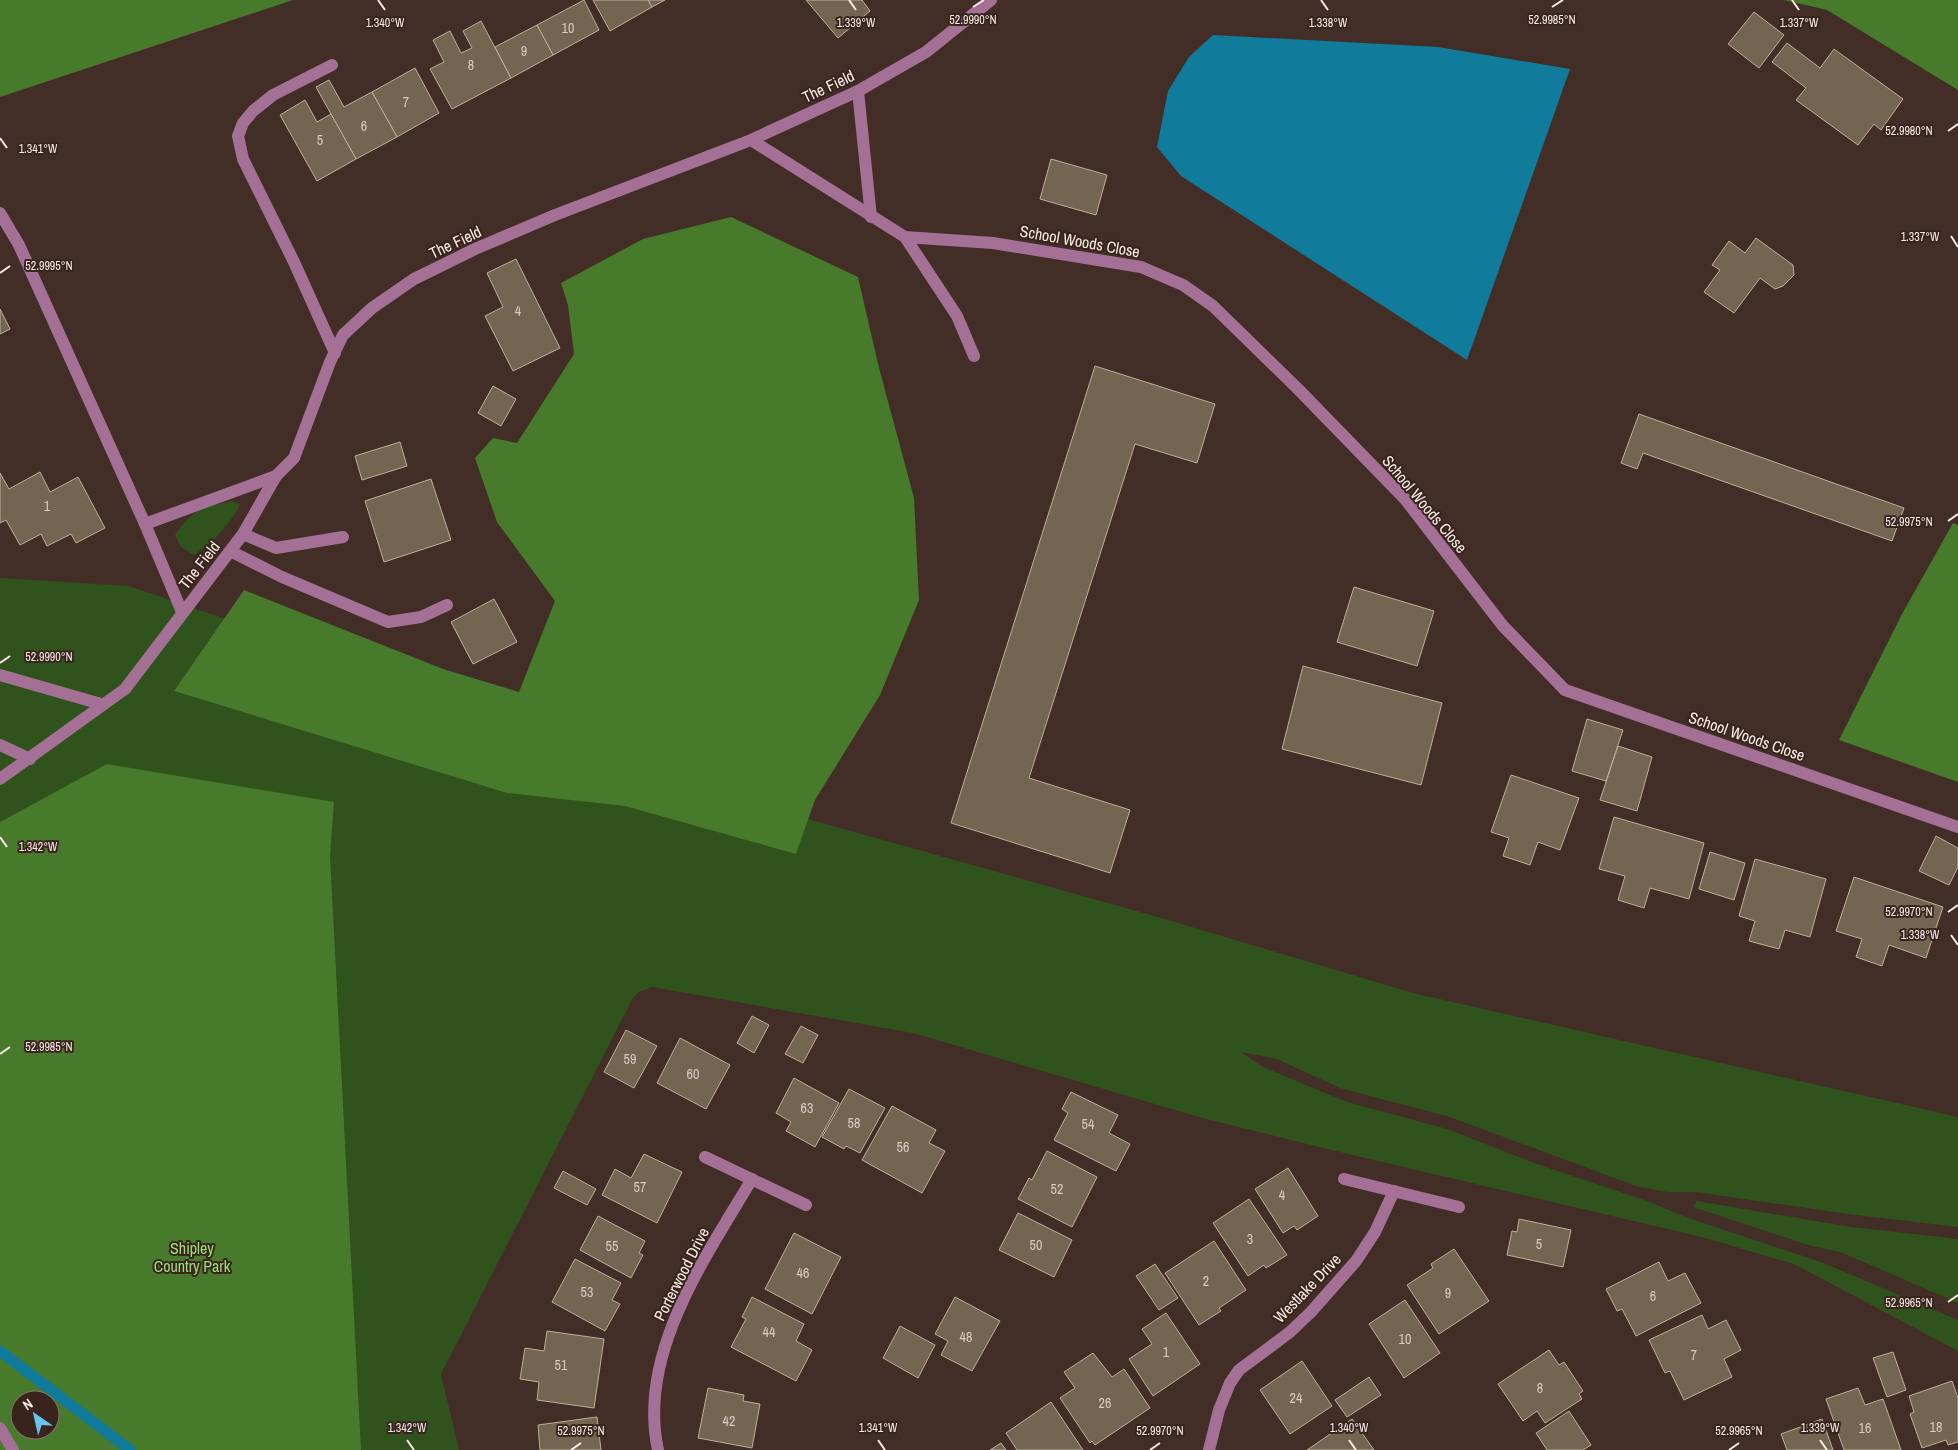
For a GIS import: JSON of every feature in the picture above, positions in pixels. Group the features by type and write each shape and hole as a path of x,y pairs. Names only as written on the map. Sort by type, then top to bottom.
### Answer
{"street":[{"name":"The Field","path":"0,779 124,689 243,534 276,476 294,458 343,335 372,308 414,279 475,249 555,215 751,140 858,91 926,52 991,0"},
{"path":"332,64 273,95 253,111 243,123 238,136 243,160 294,262 335,353"},
{"path":"858,91 871,217"},
{"name":"School Woods Close","path":"751,140 871,217 906,237 993,243 1141,267 1183,285 1213,306 1299,390 1405,499 1503,626 1566,690 1958,827"},
{"path":"0,213 19,245 145,524 182,612"},
{"path":"906,237 957,316 974,356"},
{"path":"145,524 276,476"},
{"path":"243,534 276,548 343,537"},
{"path":"230,551 282,577 388,622 421,617 447,606"},
{"path":"0,675 101,704"},
{"path":"0,745 30,759"},
{"path":"705,1156 806,1205"},
{"name":"Porterwood Drive","path":"658,1450 653,1416 667,1341 689,1288 752,1179"},
{"path":"1344,1179 1459,1207"},
{"name":"Westlake Drive","path":"1210,1450 1219,1410 1230,1383 1239,1370 1290,1332 1311,1312 1356,1261 1375,1232 1394,1191"},
{"path":"0,1428 13,1450"}],"green space":[{"path":"0,0 293,0 0,97"},
{"path":"1784,0 1958,0 1958,90 1827,10"},
{"path":"731,217 858,277 879,368 914,498 919,600 880,695 815,800 796,854 625,806 507,793 174,691 244,590 443,669 519,692 555,601 497,522 475,458 493,438 517,443 574,354 568,305 561,283 643,239"},
{"path":"232,501 240,505 226,526 214,539 194,555 181,547 175,535 187,520 206,508"},
{"path":"1953,523 1958,525 1958,782 1839,740 1902,614"},
{"name":"Shipley Country Park","path":"0,578 129,586 808,819 1165,919 1413,993 1958,1117 1958,1227 1848,1214 1696,1192 1668,1192 1639,1187 1450,1117 1340,1088 1277,1059 1241,1052 1263,1067 1347,1102 1447,1129 1534,1163 1647,1201 1688,1218 1821,1262 1958,1320 1958,1351 1794,1264 1702,1237 1206,1119 913,1033 652,987 639,992 633,998 441,1374 459,1450 0,1450"},
{"path":"107,764 334,802 330,856 361,1450 0,1450 0,822"},
{"path":"1697,1201 1852,1227 1958,1239 1958,1303 1843,1253 1808,1245 1693,1207"}],"water":[{"path":"1213,35 1438,47 1570,69 1467,360 1181,176 1157,147 1168,91 1189,57"}],"building":[{"path":"584,0 599,30 553,55 537,25"},
{"path":"593,0 648,0 652,7 610,31"},
{"path":"648,0 665,0 652,7"},
{"path":"806,0 862,0 870,11 838,38"},
{"path":"1754,12 1784,35 1759,68 1728,44"},
{"path":"481,21 511,78 452,109 430,69 444,62 433,40 450,31 461,53 472,48 463,31"},
{"path":"537,25 553,55 511,78 495,47"},
{"path":"1787,43 1820,68 1834,49 1903,99 1881,130 1874,124 1858,145 1796,100 1806,88 1772,62"},
{"path":"415,68 439,113 397,137 372,92"},
{"path":"329,80 344,107 372,92 397,137 356,159 316,87"},
{"path":"305,100 317,122 331,114 356,159 317,181 280,115"},
{"path":"1051,159 1107,175 1096,215 1040,199"},
{"path":"1756,238 1793,265 1794,275 1783,286 1775,289 1760,278 1734,313 1704,292 1720,270 1712,265 1729,241 1745,253"},
{"path":"516,259 560,348 513,371 485,316 503,307 487,273"},
{"path":"0,309 10,329 0,334"},
{"path":"1095,366 1215,404 1197,463 1135,444 1029,778 1130,810 1110,873 951,823"},
{"path":"493,386 516,399 501,426 478,413"},
{"path":"1639,414 1904,508 1892,541 1643,453 1637,469 1621,463"},
{"path":"400,442 407,466 362,480 355,456"},
{"path":"40,472 50,492 78,477 105,528 76,543 71,534 47,546 41,534 20,545 6,520 0,523 0,473 9,489"},
{"path":"431,479 451,540 384,562 365,501"},
{"path":"1354,587 1434,611 1417,666 1337,642"},
{"path":"494,599 517,642 473,664 451,622"},
{"path":"1303,666 1442,703 1421,785 1282,749"},
{"path":"1587,719 1623,730 1606,781 1572,771"},
{"path":"1618,746 1652,757 1637,811 1600,800"},
{"path":"1511,775 1579,798 1560,850 1538,842 1530,865 1503,856 1509,838 1491,832"},
{"path":"1614,817 1704,843 1689,899 1650,888 1644,908 1618,900 1625,876 1599,869"},
{"path":"1936,836 1958,848 1958,867 1949,885 1919,871"},
{"path":"1710,852 1745,863 1734,900 1699,889"},
{"path":"1755,859 1826,879 1810,937 1785,930 1779,949 1749,941 1755,921 1739,916"},
{"path":"1854,877 1943,907 1926,958 1889,945 1882,966 1856,957 1862,939 1836,931"},
{"path":"752,1016 769,1025 754,1053 737,1043"},
{"path":"801,1026 818,1035 803,1063 785,1054"},
{"path":"626,1030 657,1046 634,1088 604,1072"},
{"path":"680,1038 730,1065 706,1109 657,1083"},
{"path":"794,1078 839,1103 815,1147 786,1131 791,1122 776,1113"},
{"path":"849,1089 885,1108 860,1153 846,1146 844,1149 822,1137"},
{"path":"1071,1092 1118,1115 1109,1133 1130,1144 1116,1171 1054,1140 1068,1113 1062,1109"},
{"path":"892,1106 936,1130 929,1143 945,1151 922,1193 862,1160"},
{"path":"1047,1151 1097,1177 1072,1227 1018,1199 1029,1178 1032,1180"},
{"path":"644,1154 682,1172 657,1223 602,1195 615,1169 631,1178"},
{"path":"1288,1168 1318,1216 1297,1230 1294,1226 1283,1233 1255,1189"},
{"path":"563,1171 596,1189 587,1205 554,1188"},
{"path":"1249,1199 1287,1255 1266,1268 1264,1265 1248,1276 1213,1223"},
{"path":"1018,1213 1072,1240 1054,1277 999,1250"},
{"path":"598,1216 645,1241 639,1253 643,1255 631,1278 580,1250"},
{"path":"1519,1219 1571,1230 1563,1267 1507,1255 1512,1231 1517,1232"},
{"path":"794,1233 841,1257 812,1314 765,1289"},
{"path":"1214,1241 1246,1290 1219,1308 1221,1311 1199,1325 1165,1273"},
{"path":"1454,1249 1489,1301 1439,1334 1407,1285 1433,1268 1431,1264"},
{"path":"575,1259 621,1283 612,1300 620,1304 605,1331 552,1302"},
{"path":"1659,1262 1668,1281 1685,1273 1701,1303 1636,1336 1622,1309 1617,1311 1606,1289"},
{"path":"1155,1264 1178,1298 1159,1310 1136,1276"},
{"path":"752,1297 804,1324 796,1341 812,1350 796,1381 731,1347 746,1319 742,1317"},
{"path":"955,1297 1000,1321 972,1371 941,1355 948,1341 935,1334"},
{"path":"1405,1300 1440,1353 1404,1378 1369,1324"},
{"path":"1166,1313 1200,1364 1153,1396 1129,1359 1152,1344 1142,1329"},
{"path":"1702,1315 1708,1329 1726,1320 1741,1350 1724,1359 1732,1377 1684,1400 1670,1371 1665,1373 1649,1340"},
{"path":"900,1326 935,1345 918,1378 883,1358"},
{"path":"547,1331 604,1339 594,1408 537,1400 539,1382 520,1379 525,1348 544,1351"},
{"path":"1549,1350 1559,1365 1564,1362 1583,1391 1579,1394 1582,1399 1545,1423 1537,1411 1523,1421 1498,1384"},
{"path":"1893,1352 1906,1390 1887,1397 1873,1358"},
{"path":"1093,1353 1112,1377 1124,1369 1150,1408 1095,1445 1092,1441 1090,1443 1060,1398 1075,1388 1064,1372"},
{"path":"1302,1361 1332,1406 1290,1434 1260,1390"},
{"path":"1369,1377 1381,1395 1347,1417 1335,1400"},
{"path":"1952,1381 1958,1398 1958,1442 1948,1445 1946,1440 1922,1448 1910,1414 1914,1412 1909,1396"},
{"path":"708,1388 744,1395 743,1401 760,1404 752,1448 698,1438"},
{"path":"1858,1388 1865,1405 1883,1399 1901,1450 1844,1450 1826,1399"},
{"path":"1051,1402 1083,1450 1017,1450 1006,1433"},
{"path":"1569,1411 1591,1445 1583,1450 1547,1450 1536,1433"},
{"path":"597,1417 601,1450 540,1450 538,1425"},
{"path":"1352,1419 1374,1450 1307,1450"},
{"path":"1822,1419 1833,1450 1787,1450 1781,1434"},
{"path":"1001,1443 1006,1450 990,1450"}],"waterway":[{"path":"0,1351 130,1450"}]}
